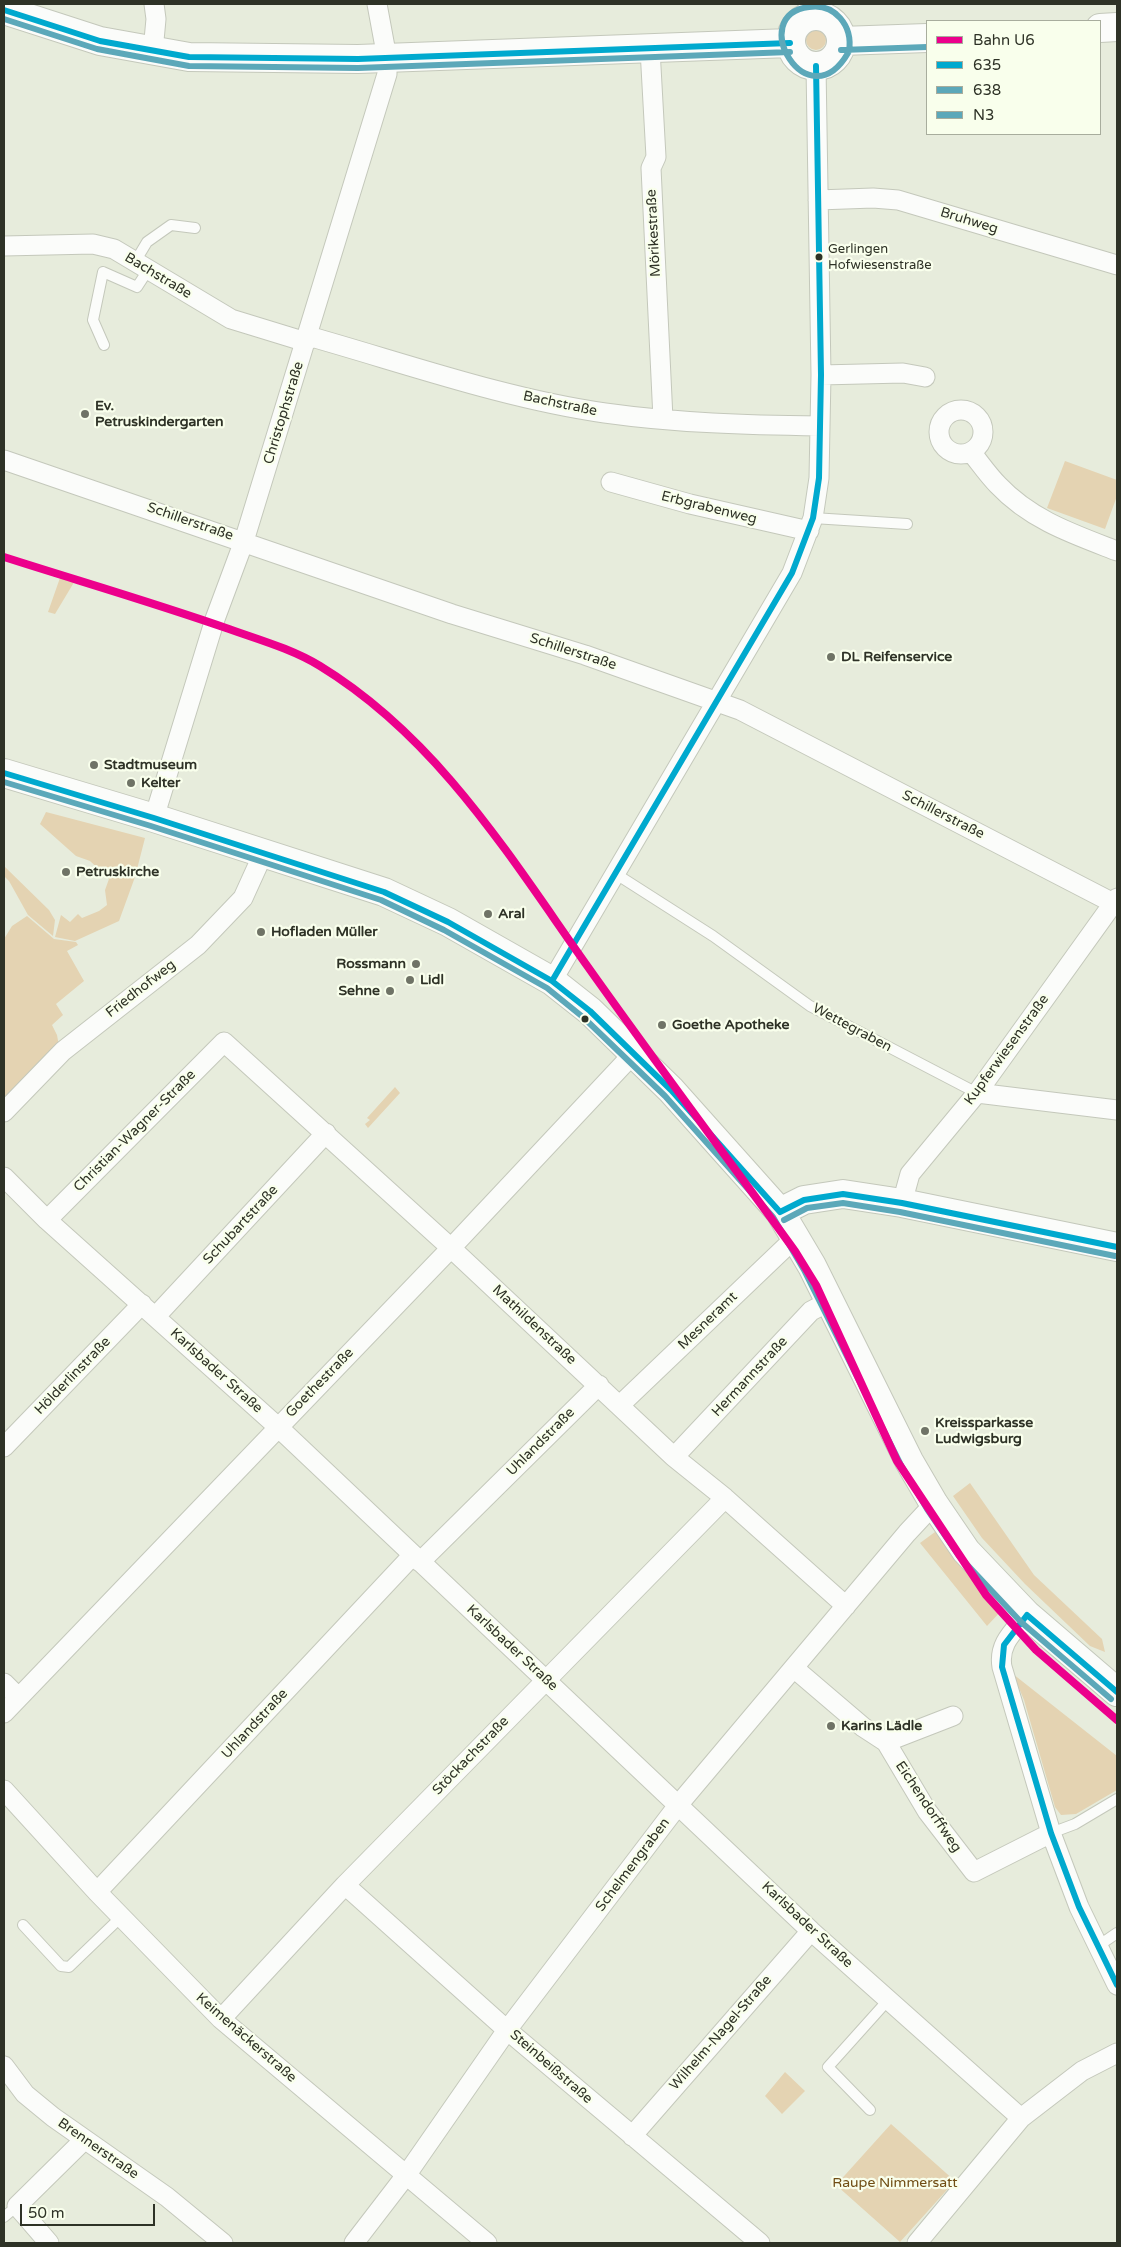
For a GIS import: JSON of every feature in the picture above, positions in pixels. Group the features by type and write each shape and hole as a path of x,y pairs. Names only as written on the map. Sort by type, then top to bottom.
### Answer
{"main road":[{"path":"4,10 100,41 189,58 387,58 790,43"},
{"path":"810,10 835,24 841,41 836,56 831,61 816,66 802,62 796,57 790,43 791,36 798,22 810,10"},
{"path":"1101,28 1117,27"},
{"path":"841,41 926,38"},
{"path":"4,773 154,818 384,892 448,922 552,981 590,1011 634,1053 711,1133 780,1212 796,1237 830,1300 909,1461 934,1504 966,1551 1028,1615 1117,1692"},
{"path":"780,1212 804,1200 842,1194 902,1203 1117,1247"}],"street":[{"path":"153,51 156,19 154,4"},
{"name":"Christophstraße","path":"154,818 215,619 244,541 387,74 387,58 377,4"},
{"name":"Mörikestraße","path":"650,49 656,156 651,168 663,419"},
{"path":"552,981 702,729 716,700 792,573 811,524 819,478 821,375 816,66"},
{"name":"Bruhweg","path":"818,200 873,198 898,200 1117,266"},
{"name":"Bachstraße","path":"4,246 93,244 114,249 231,319 531,399 603,413 663,419 740,425 820,426"},
{"path":"821,375 903,373 925,377"},
{"path":"972,452 997,484 1026,510 1059,529 1117,551"},
{"name":"Schillerstraße","path":"4,460 452,614 585,655 716,700 740,710 1116,902"},
{"name":"Erbgrabenweg","path":"611,482 690,504 811,524"},
{"name":"Friedhofweg","path":"4,1112 64,1051 198,945 243,898 263,854"},
{"name":"Kupferwiesenstraße","path":"902,1203 910,1174 977,1093 1116,902"},
{"name":"Mathildenstraße","path":"224,1042 451,1248 674,1457 725,1498 846,1606"},
{"name":"Christian-Wagner-Straße","path":"47,1220 224,1042"},
{"name":"Goethestraße","path":"4,1713 451,1248 634,1053"},
{"name":"Wettegraben","path":"977,1093 1117,1110"},
{"name":"Schubartstraße","path":"149,1310 326,1133"},
{"name":"Karlsbader Straße","path":"4,1177 47,1220 278,1427 545,1680 680,1804 811,1931 1021,2118"},
{"name":"Mesneramt","path":"620,1405 796,1237"},
{"name":"Hermannstraße","path":"674,1457 811,1311 830,1300"},
{"name":"Hölderlinstraße","path":"4,1447 149,1310"},
{"name":"Uhlandstraße","path":"97,1892 416,1559 599,1386"},
{"name":"Stöckachstraße","path":"220,2019 345,1885 725,1498"},
{"name":"Schelmengraben","path":"354,2243 407,2174 507,2030 680,1804 934,1504"},
{"path":"1028,1615 1002,1646 1000,1655 1006,1684 1051,1834 1079,1907 1117,1985"},
{"name":"Eichendorffweg","path":"794,1669 863,1727 886,1742 927,1811 974,1872 1051,1834"},
{"path":"4,1683 18,1697"},
{"path":"886,1742 953,1716"},
{"name":"Keimenäckerstraße","path":"4,1790 97,1892 220,2019 487,2243"},
{"name":"Steinbeißstraße","path":"345,1885 507,2030 760,2243"},
{"name":"Wilhelm-Nagel-Straße","path":"632,2136 811,1931"},
{"path":"917,2243 1021,2118 1082,2071 1117,2053"},
{"name":"Brennerstraße","path":"4,2066 25,2094 84,2140 167,2197 223,2243"},
{"path":"49,2243 10,2212 84,2140"}],"lane":[{"path":"104,345 94,320 103,272 136,287 147,242 171,224 195,228"},
{"path":"811,524 907,524"},
{"name":"Wettegraben","path":"616,874 713,936 810,1006 977,1093"},
{"path":"1051,1834 1075,1824 1117,1799"},
{"path":"23,1925 61,1966 69,1967 121,1917"},
{"path":"1098,1946 1117,1933"},
{"path":"870,2110 828,2068 889,1999"}],"green space":[{"path":"816,30 823,33 826,40 823,47 816,50 809,47 806,40 809,33"},
{"path":"1065,461 1117,480 1117,496 1105,529 1047,508"},
{"path":"61,575 76,579 55,614 48,612"},
{"path":"46,812 145,838 135,877 119,921 75,941 55,937 61,915 70,922 78,914 82,918 99,911 107,905 105,890 109,879 90,861 76,856 40,824"},
{"path":"4,866 49,910 55,920 53,936 28,915 9,881 4,876"},
{"path":"27,916 54,939 76,942 78,945 67,951 84,981 56,1004 63,1015 52,1025 57,1035 59,1046 4,1104 4,939 12,926"},
{"path":"395,1087 400,1093 368,1128 365,1124 370,1120 367,1118"},
{"path":"970,1483 1034,1575 1102,1639 1105,1652 1090,1646 1025,1584 982,1538 953,1496"},
{"path":"935,1532 963,1567 1003,1609 987,1626 920,1543"},
{"path":"1013,1674 1117,1756 1117,1790 1076,1814 1061,1815 1055,1807 1024,1700"},
{"path":"785,2072 805,2091 782,2114 765,2096"},
{"name":"Raupe Nimmersatt","path":"891,2124 955,2181 900,2242 836,2185"}],"rail line":[{"name":"U6","path":"4,557 201,619 276,645 298,655 320,666 362,695 401,728 436,764 500,842 614,1003 795,1251 816,1285 897,1461 986,1595 1036,1650 1117,1720"}],"transit line":[{"name":"638","path":"848,53 832,71 816,76 801,71 790,59 783,43 782,27 791,14 809,7 827,9 840,18 845,25 848,33 849,51"},
{"name":"635","path":"4,10 100,41 189,57 358,59 790,43"},
{"name":"638","path":"4,19 97,49 189,66 358,68 790,52"},
{"name":"638","path":"841,50 926,47"},
{"name":"635","path":"552,981 792,573 813,518 819,478 821,375 816,66"},
{"name":"635","path":"4,773 154,818 384,892 448,922 552,981 590,1011 671,1090 780,1212"},
{"name":"N3","path":"4,782 151,826 381,900 444,930 547,988 584,1018 665,1096 773,1217 804,1270 901,1465 927,1509 959,1556 1021,1622 1111,1699"},
{"name":"635","path":"780,1212 804,1200 843,1194 902,1203 1117,1247"},
{"name":"N3","path":"784,1220 807,1208 843,1203 900,1212 1115,1256"},
{"name":"635","path":"1117,1692 1027,1615 1004,1645 1002,1667 1051,1833 1079,1907 1117,1985"}],"place":[{"name":"Gerlingen Hofwiesenstraße","path":"819,257"},
{"name":"Ev. Petruskindergarten","path":"85,414"},
{"name":"DL Reifenservice","path":"831,657"},
{"name":"Stadtmuseum","path":"94,765"},
{"name":"Kelter","path":"131,783"},
{"name":"Petruskirche","path":"66,872"},
{"name":"Aral","path":"488,914"},
{"name":"Hofladen Müller","path":"261,932"},
{"name":"Rossmann","path":"416,964"},
{"name":"Lidl","path":"410,980"},
{"name":"Sehne","path":"390,991"},
{"name":"Goethe Apotheke","path":"662,1025"},
{"name":"Kreissparkasse Ludwigsburg","path":"925,1431"},
{"name":"Karins Lädle","path":"831,1726"}]}
